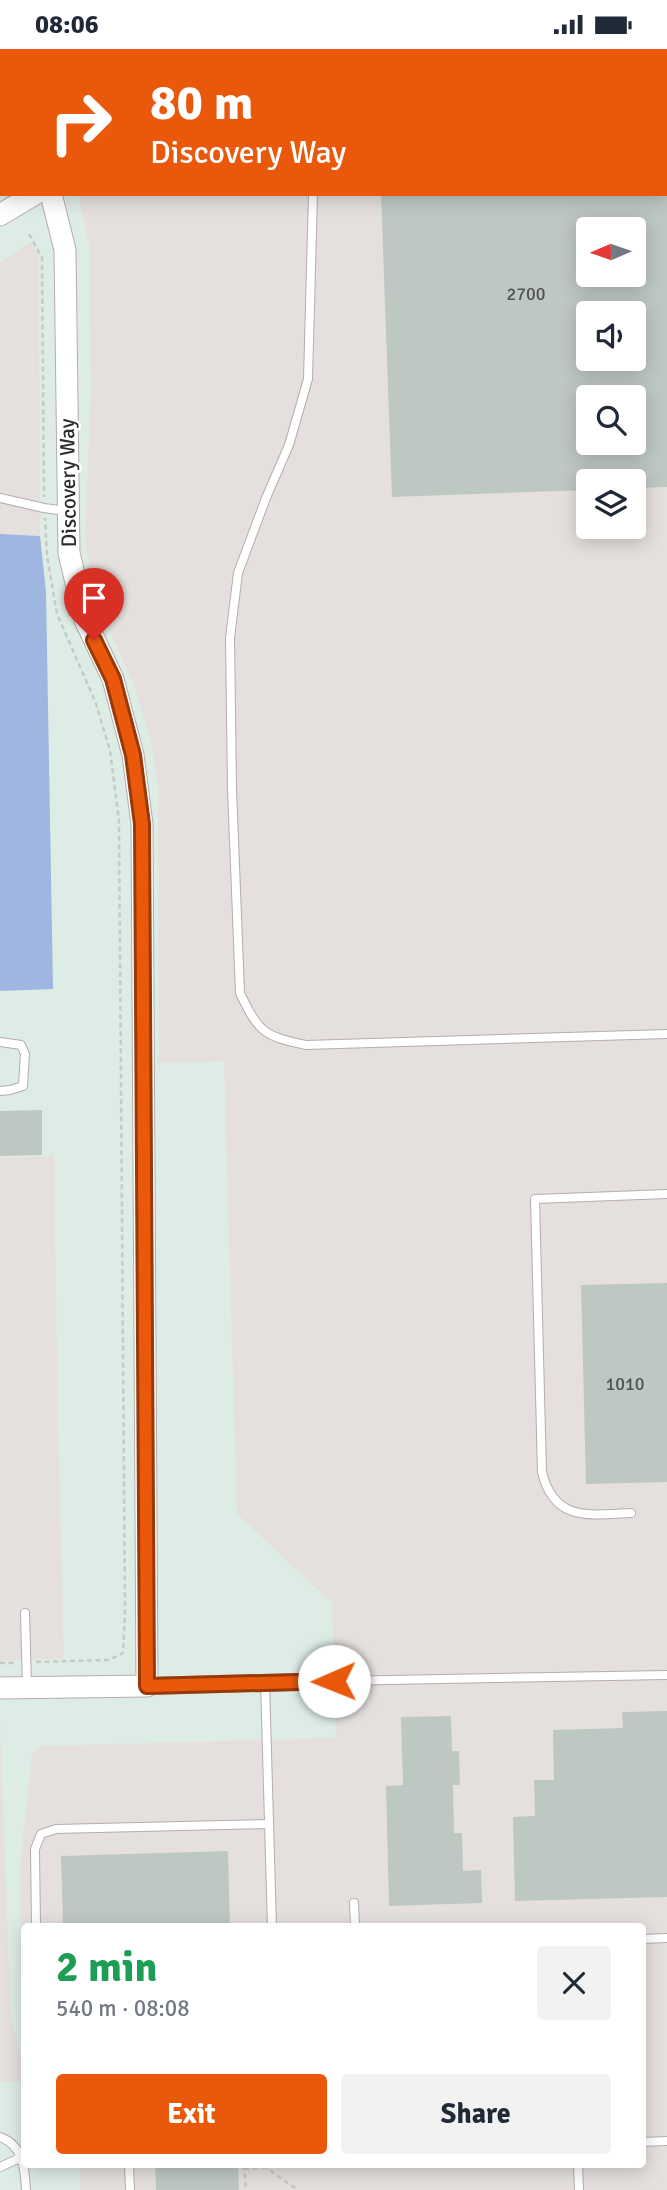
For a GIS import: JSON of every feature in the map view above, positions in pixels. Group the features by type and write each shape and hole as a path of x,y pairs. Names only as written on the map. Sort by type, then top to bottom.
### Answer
{"street":[{"path":"0,215 32,196"},
{"name":"Discovery Way","path":"52,196 65,250 69,553 85,620 113,679 133,755 142,824 147,1686"},
{"path":"0,1688 334,1681"}],"lane":[{"path":"313,196 308,379 289,445 238,573 230,638 232,789 240,993 254,1023 277,1039 306,1045 667,1034"},
{"path":"0,498 69,511"},
{"path":"0,1042 21,1045 25,1054 23,1086 0,1091"},
{"path":"631,1513 577,1512 556,1504 547,1491 542,1472 535,1199 667,1194"},
{"path":"25,1613 27,1688"},
{"path":"334,1681 667,1675"},
{"path":"265,1682 272,1923"},
{"path":"36,1923 35,1849 41,1834 56,1829 269,1824"},
{"path":"354,1903 355,1923"},
{"path":"646,1939 667,1938"},
{"path":"0,2137 9,2140 21,2156"},
{"path":"646,2142 667,2141"},
{"path":"0,2167 21,2157"},
{"path":"25,2168 26,2190"},
{"path":"129,2168 130,2190"},
{"path":"578,2168 579,2190"}],"path":[{"path":"0,1663 109,1660 123,1653 125,1613 118,821 110,750 95,701 57,614 47,556 44,508 42,258 29,235"},
{"path":"244,2168 246,2190"},
{"path":"268,2168 298,2190"}],"shaded area":[{"path":"80,196 667,196 667,2190 80,2190 80,2168 646,2168 646,1923 21,1923 21,1973 20,1866 32,1755 39,1746 336,1738 332,1603 237,1514 224,1061 159,1063 158,786 151,742 134,685 101,611 90,575 85,537 91,390 89,244"},
{"path":"31,242 39,258 40,536 0,534 0,263"},
{"path":"0,534 40,536 46,592 53,989 0,991"},
{"path":"54,1156 64,1659 0,1660 0,1158"},
{"path":"0,1724 11,2019 21,2057 21,2081 0,2082"}],"building":[{"path":"381,196 667,196 667,487 646,488 646,469 576,469 576,490 392,497"},
{"path":"42,1110 42,1155 0,1156 0,1111"},
{"path":"667,1283 667,1482 586,1484 581,1285"},
{"path":"667,1711 667,1897 515,1901 513,1817 535,1816 534,1780 554,1780 553,1730 623,1728 622,1712"},
{"path":"451,1716 452,1751 459,1751 460,1785 453,1785 454,1833 462,1833 463,1871 481,1870 482,1903 389,1906 386,1786 403,1785 401,1717"},
{"path":"228,1851 230,1923 63,1923 61,1856"},
{"path":"155,2168 238,2168 239,2190 156,2190"}],"route":[{"path":"94,640 113,679 133,755 142,824 147,1686 334,1681"}]}
